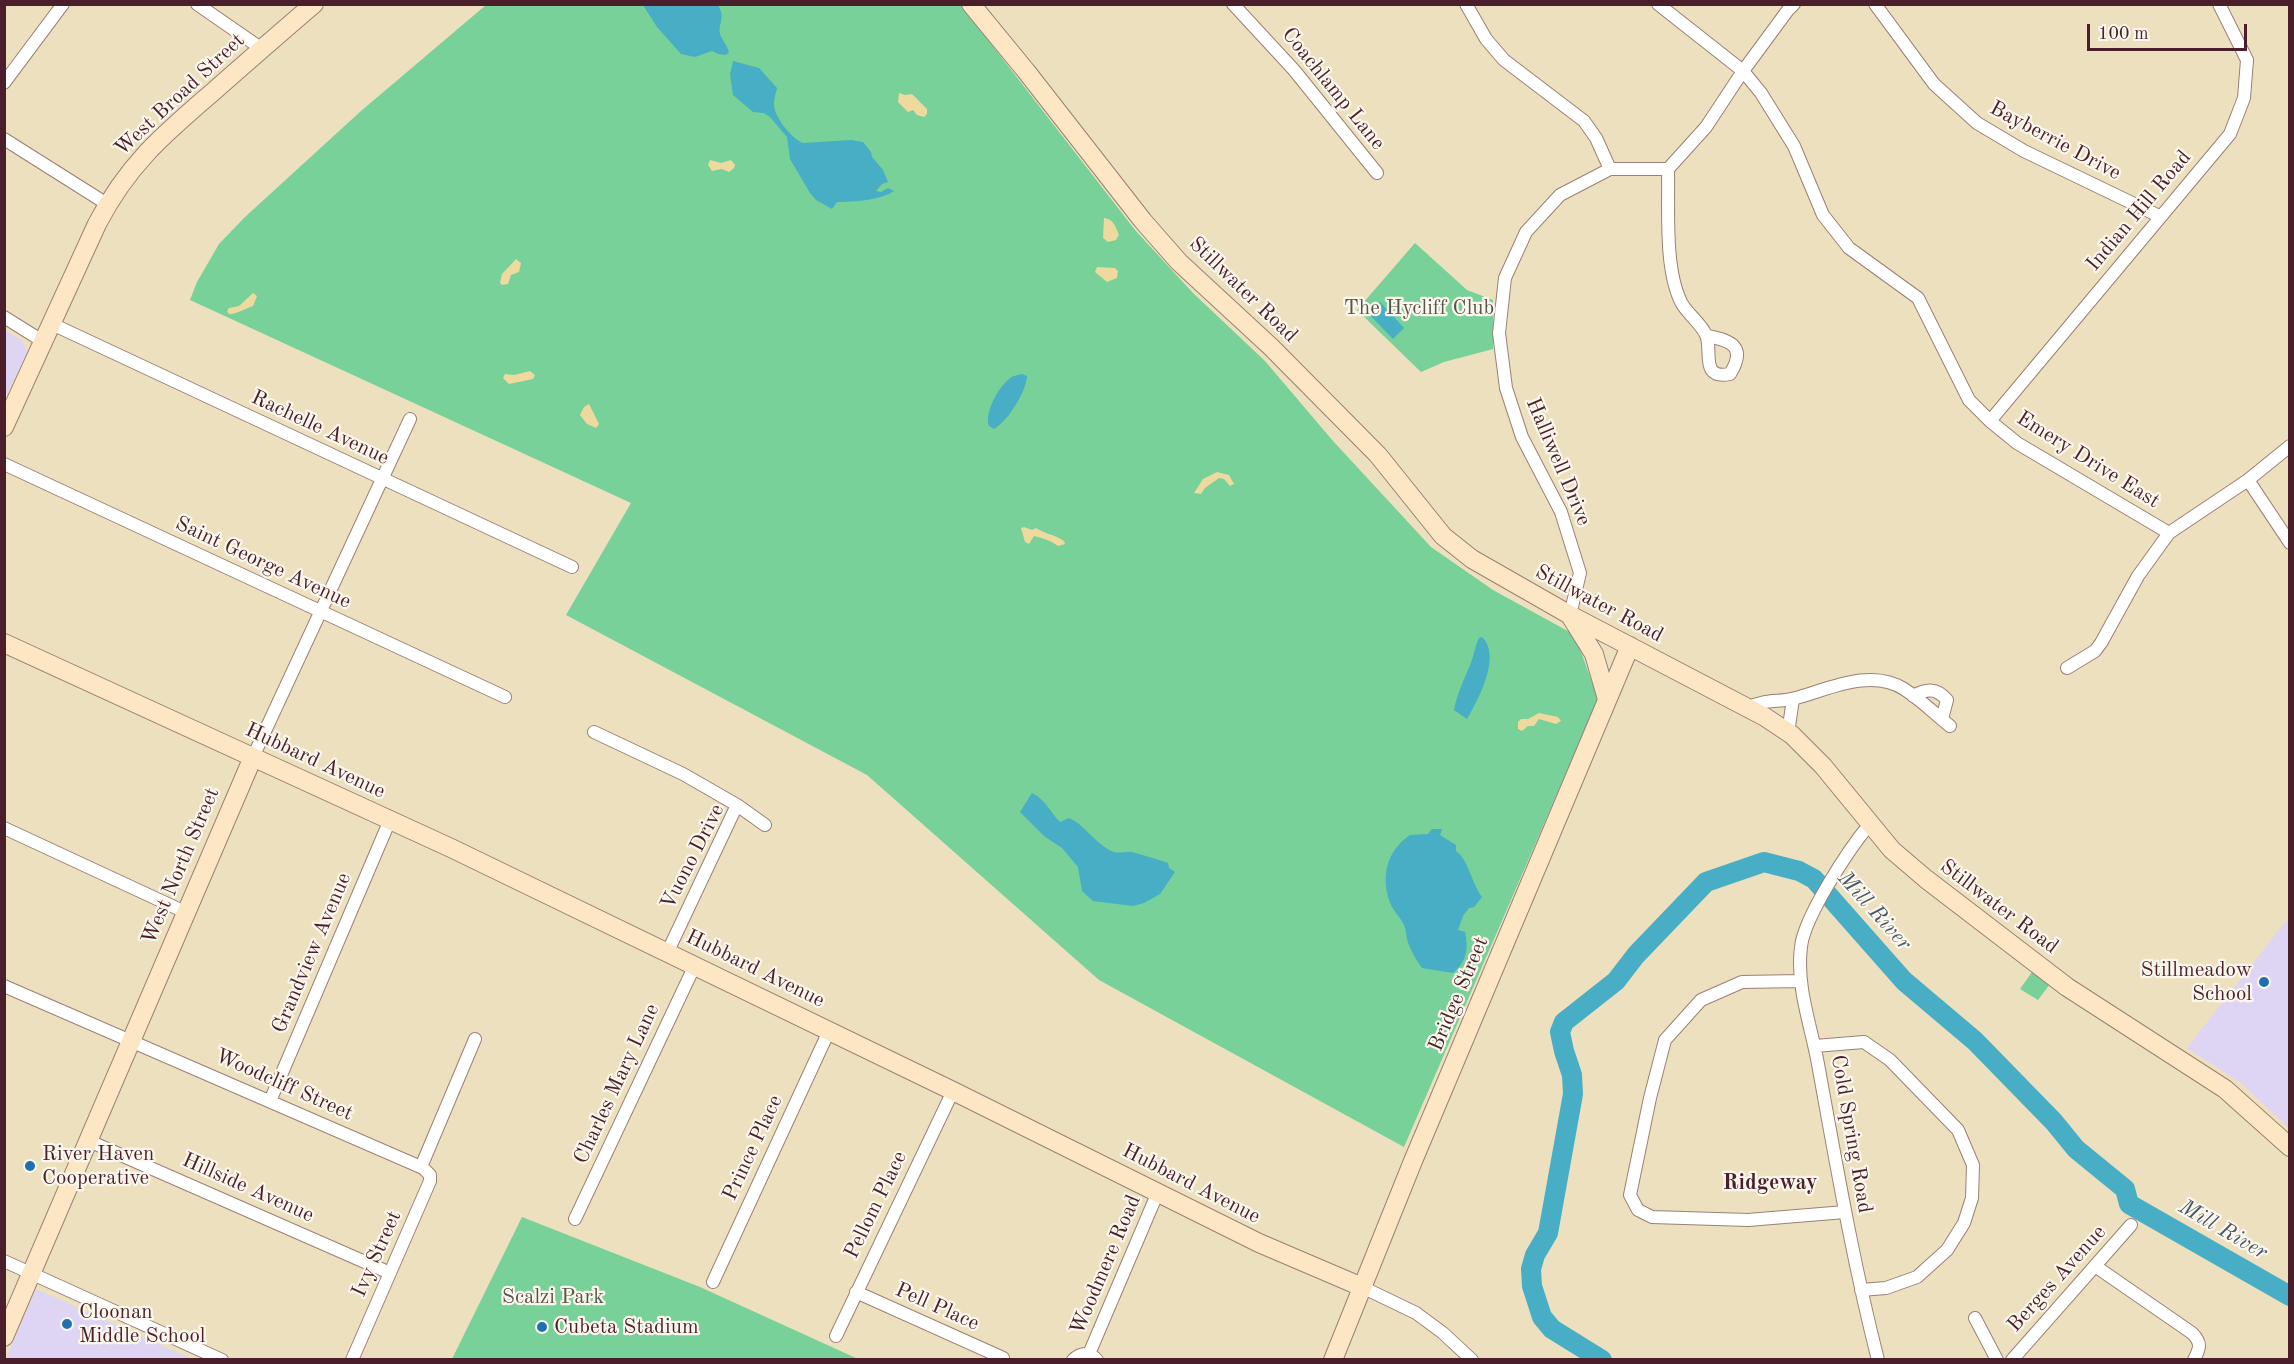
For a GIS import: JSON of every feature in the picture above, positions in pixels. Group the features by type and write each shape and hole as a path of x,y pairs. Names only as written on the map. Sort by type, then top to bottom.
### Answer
{"main road":[{"name":"West Broad Street","path":"4,427 107,204 145,153 314,4"},
{"name":"Stillwater Road","path":"971,4 1143,221 1179,262 1271,347 1378,456 1443,536 1472,559 1570,615 1747,708 1788,733 1823,765 1869,825 1901,858 1975,918 2067,987 2225,1089 2289,1148"},
{"path":"1570,615 1594,654 1607,699"},
{"name":"Hubbard Avenue","path":"4,643 390,820 668,951 1259,1243 1362,1287"},
{"name":"Bridge Street","path":"1333,1359 1630,646"},
{"name":"West North Street","path":"4,1337 253,757"}],"street":[{"path":"4,83 63,4"},
{"path":"197,4 262,49"},
{"name":"Coachlamp Lane","path":"1233,4 1294,70 1377,173"},
{"path":"1466,4 1486,39 1504,60 1584,121 1596,138 1610,169"},
{"name":"Emery Drive East","path":"1658,4 1743,71 1761,93 1794,146 1823,215 1849,249 1918,298 1969,400 1989,421 2017,443 2169,533"},
{"path":"1707,336 1681,303 1671,273 1668,169 1706,127 1743,71 1794,4"},
{"name":"Bayberrie Drive","path":"1875,4 1934,84 1977,123 2024,151 2159,216"},
{"name":"Indian Hill Road","path":"1989,421 2230,134 2244,98 2247,60 2218,4"},
{"path":"4,139 107,204"},
{"name":"Halliwell Drive","path":"1570,615 1580,573 1561,512 1522,437 1506,388 1499,333 1505,278 1526,232 1560,195 1610,169 1668,169"},
{"path":"4,317 44,342"},
{"name":"Rachelle Avenue","path":"52,324 572,567"},
{"name":"West North Street","path":"253,757 410,419"},
{"path":"2067,668 2094,651 2101,643 2138,576 2169,533 2248,480 2289,446"},
{"name":"Saint George Avenue","path":"4,464 505,697"},
{"path":"2248,480 2289,543"},
{"path":"1747,708 1762,701 1793,699 1836,685 1868,680 1886,682 1903,688 1946,723 1947,700 1941,693 1930,690 1913,696"},
{"path":"1788,733 1793,699"},
{"path":"594,732 683,774 737,805"},
{"name":"Vuono Drive","path":"668,951 737,805 765,825"},
{"name":"Grandview Avenue","path":"270,1101 390,820"},
{"name":"Cold Spring Road","path":"1869,825 1854,843 1812,915 1801,945 1800,981 1815,1046 1861,1290 1878,1359"},
{"path":"4,828 186,912"},
{"name":"Charles Mary Lane","path":"575,1220 695,965"},
{"path":"1800,981 1742,982 1701,1000 1665,1040 1650,1098 1630,1195 1638,1210 1652,1217 1748,1220 1845,1212"},
{"name":"Woodcliff Street","path":"4,986 421,1167"},
{"name":"Prince Place","path":"713,1282 829,1031"},
{"path":"421,1167 475,1039"},
{"path":"1815,1046 1864,1042 1890,1060 1958,1130 1973,1165 1972,1198 1964,1223 1947,1250 1917,1277 1886,1288 1861,1290"},
{"name":"Pellom Place","path":"836,1336 953,1090"},
{"name":"Hillside Avenue","path":"89,1142 390,1273"},
{"name":"Ivy Street","path":"352,1359 430,1181 428,1172 421,1167"},
{"name":"Woodmere Road","path":"1073,1359 1079,1355 1093,1357 1158,1192"},
{"name":"Berges Avenue","path":"2012,1359 2131,1225"},
{"path":"4,1261 222,1359"},
{"path":"2095,1266 2192,1333 2199,1342 2200,1348 2194,1359"},
{"name":"Hubbard Avenue","path":"1362,1287 1416,1313 1472,1359"},
{"name":"Pell Place","path":"856,1292 1003,1358"},
{"path":"1975,1318 1996,1359"}],"shaded area":[{"path":"5,330 23,342 27,353 5,398"},
{"name":"Stillmeadow School","path":"2289,917 2289,1128 2241,1083 2187,1048"},
{"name":"Cloonan Middle School","path":"36,1289 192,1359 6,1359"}],"green space":[{"path":"486,5 961,5 1135,230 1193,293 1265,361 1333,441 1431,547 1493,590 1575,635 1598,699 1404,1147 1099,980 867,775 566,615 631,503 190,300 197,282 219,244 245,217 361,111"},
{"name":"The Hycliff Club","path":"1415,243 1467,290 1493,300 1493,349 1444,362 1421,372 1357,310"},
{"path":"2032,972 2050,984 2038,1000 2020,989"},
{"name":"Scalzi Park","path":"522,1217 700,1287 858,1359 452,1359"}],"sand":[{"path":"899,93 912,94 927,109 927,114 924,117 917,115 913,110 908,112 898,102"},
{"path":"710,160 721,163 731,160 735,165 729,172 722,169 712,171 708,165"},
{"path":"1104,218 1110,220 1116,227 1119,235 1116,240 1108,242 1103,238"},
{"path":"516,259 521,263 519,272 511,275 508,284 502,285 500,283 502,274"},
{"path":"1097,267 1115,268 1118,271 1117,278 1107,282 1095,272"},
{"path":"253,293 257,296 253,306 229,314 227,311 229,308 239,306"},
{"path":"530,371 535,375 533,379 509,384 503,378 505,374 514,375"},
{"path":"589,404 599,424 596,428 587,424 580,415 584,407"},
{"path":"1217,472 1229,475 1234,484 1230,486 1224,479 1219,478 1205,488 1201,494 1194,493 1203,479"},
{"path":"1021,528 1032,530 1036,528 1061,539 1065,544 1058,546 1034,536 1029,544 1025,542"},
{"path":"1539,713 1558,717 1561,721 1556,724 1539,719 1534,726 1528,726 1522,731 1518,729 1518,722 1521,719 1528,719"}],"water":[{"path":"643,5 718,5 722,17 720,34 729,52 726,55 712,51 695,57 681,54 657,27"},
{"path":"733,61 759,68 777,88 774,101 777,114 794,137 803,143 851,140 863,142 883,170 888,182 882,184 876,191 881,192 888,188 894,191 875,198 837,202 832,209 816,200 790,159 787,137 770,117 764,113 753,112 733,95 730,74"},
{"path":"1380,302 1404,328 1393,339 1368,313"},
{"path":"1022,374 1027,376 1020,398 1005,420 994,429 989,426 988,421 993,401 1009,379"},
{"path":"1482,637 1488,645 1489,666 1482,690 1467,719 1454,710 1479,638"},
{"path":"1032,793 1044,802 1060,822 1069,818 1108,849 1116,853 1132,852 1168,863 1169,868 1175,872 1160,894 1144,903 1133,906 1093,901 1082,891 1078,867 1062,848 1044,836 1020,812"},
{"path":"1432,829 1442,829 1440,835 1456,845 1456,851 1464,860 1482,897 1463,916 1458,930 1465,932 1466,950 1464,960 1453,973 1422,968 1410,947 1404,925 1391,905 1386,885 1387,866 1395,849 1410,835 1428,834"}],"waterway":[{"name":"Mill River","path":"1602,1360 1552,1329 1542,1317 1532,1286 1531,1269 1535,1255 1548,1233 1573,1094 1572,1075 1560,1032 1564,1022 1616,981 1636,955 1706,882 1764,862 1799,871 1814,879 1904,981 1975,1041 2054,1122 2076,1149 2125,1189 2129,1204 2290,1296"}],"place":[{"name":"Stillmeadow School","path":"2264,982"},
{"name":"River Haven Cooperative","path":"30,1166"},
{"name":"Cloonan Middle School","path":"67,1324"},
{"name":"Cubeta Stadium","path":"542,1327"}],"district":[{"name":"Ridgeway","path":"1770,1183"}]}
